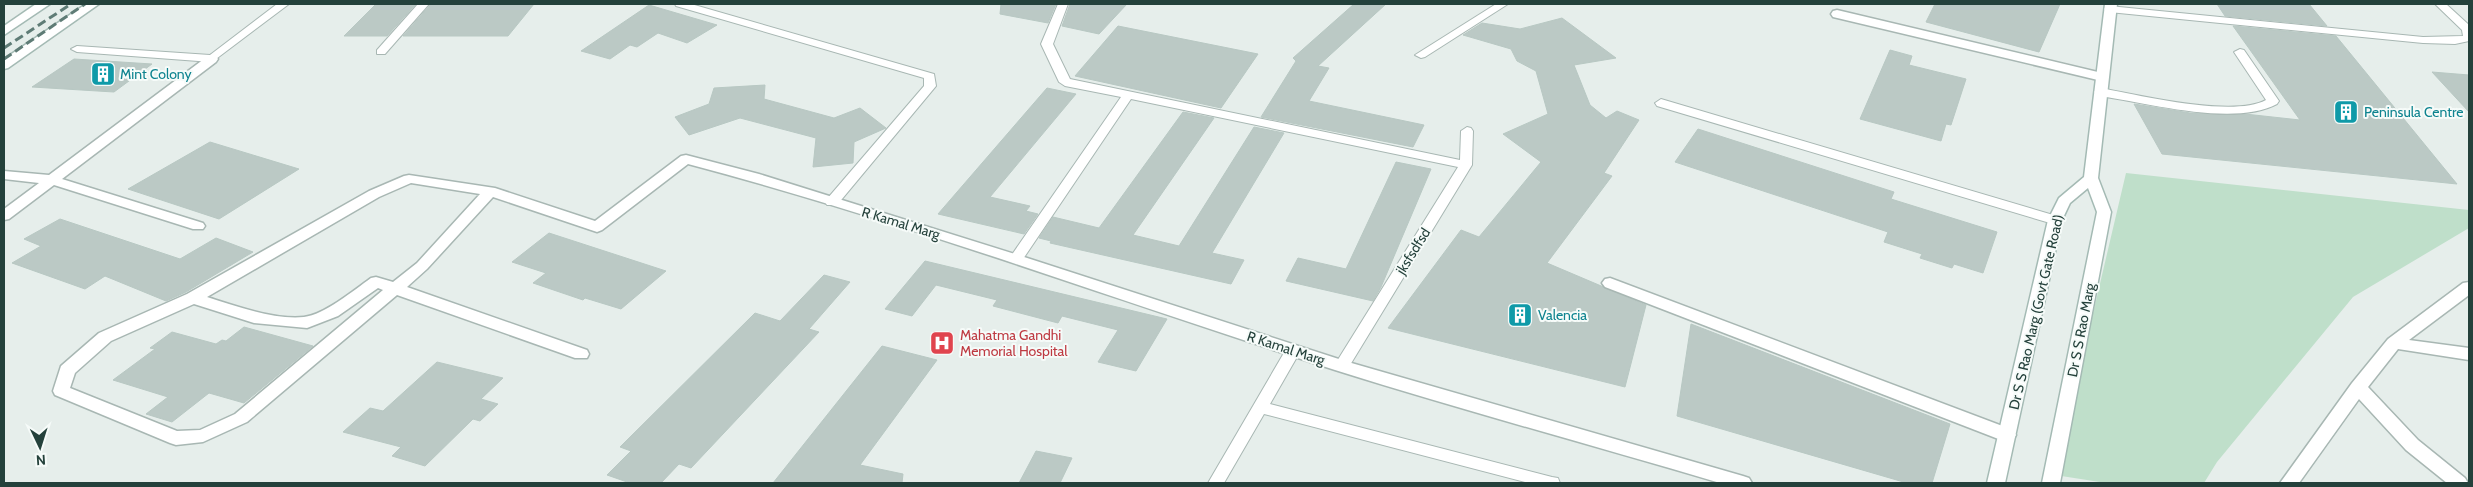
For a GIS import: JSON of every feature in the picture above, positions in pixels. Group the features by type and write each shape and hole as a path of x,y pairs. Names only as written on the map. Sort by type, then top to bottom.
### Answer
{"street":[{"path":"4,31 44,4"},
{"path":"4,65 93,4"},
{"path":"2091,178 2110,6"},
{"path":"1837,14 2102,77"},
{"path":"4,216 212,59"},
{"name":"R Kamal Marg","path":"490,191 597,227 686,159 754,177 1016,259 1342,366 1743,483"},
{"path":"4,175 52,180 198,226"},
{"name":"Dr S S Rao Marg (Govt Gate Road)","path":"1996,483 2055,220 2064,201 2091,178"},
{"name":"Dr S S Rao Marg","path":"2051,483 2104,212 2091,178"},
{"path":"409,179 490,191 422,266 241,418 202,436 176,438 61,391 67,370 105,337 193,298 374,194 409,179"},
{"path":"193,298 254,318 307,323 332,312 376,282 581,354"},
{"path":"1610,283 2007,435"},
{"path":"2289,483 2358,387 2394,343 2469,287"},
{"path":"2394,343 2469,354"},
{"path":"2358,387 2412,444 2459,483"}],"lane":[{"path":"77,49 212,59 284,4"},
{"path":"381,52 424,4"},
{"path":"680,4 930,76 930,86 832,202"},
{"path":"1063,4 1047,44 1065,82 1466,165"},
{"path":"1421,55 1503,4"},
{"path":"2110,6 2423,40 2455,41 2469,38 2467,30 2440,4"},
{"path":"2100,92 2198,106 2257,109 2273,101 2240,52"},
{"path":"1016,259 1128,95"},
{"path":"1660,104 2055,220"},
{"name":"jksfsdfsd","path":"1342,366 1466,165 1467,131"},
{"path":"1216,483 1293,350"},
{"path":"1260,408 1552,483"}],"green space":[{"path":"2126,173 2469,210 2469,228 2353,297 2217,462 2204,483 2106,483 2055,475"}],"building":[{"path":"376,4 416,4 387,36 344,36"},
{"path":"431,4 534,4 508,36 403,36"},
{"path":"1001,4 1056,4 1048,23 1000,14"},
{"path":"1070,4 1127,4 1099,34 1062,26"},
{"path":"1354,4 1386,4 1318,66 1329,68 1309,101 1424,125 1413,147 1261,117 1296,61 1293,58"},
{"path":"1935,4 2060,4 2039,52 1926,22"},
{"path":"2217,4 2309,4 2327,26 2225,16"},
{"path":"649,5 717,25 687,43 658,33 637,47 630,45 610,59 581,51"},
{"path":"1562,18 1616,58 1574,65 1590,105 1606,118 1617,111 1639,120 1604,173 1612,176 1547,263 1646,305 1625,387 1388,328 1461,230 1479,237 1541,162 1503,134 1548,114 1536,71 1517,61 1511,49 1463,35 1482,23 1520,29"},
{"path":"1118,26 1258,54 1221,108 1075,76"},
{"name":"Peninsula Centre","path":"2233,26 2336,36 2457,184 2162,154 2134,104 2190,113 2245,114 2300,120"},
{"path":"1890,50 1912,56 1909,65 1966,79 1951,125 1946,124 1941,141 1860,119"},
{"name":"Mint Colony","path":"74,59 152,64 114,92 32,87"},
{"path":"2432,72 2469,75 2469,112"},
{"path":"765,85 764,99 834,118 860,108 886,128 854,142 853,163 813,167 816,138 740,118 689,135 675,117 709,104 714,88"},
{"path":"1047,88 1076,94 990,197 1030,206 1026,211 1038,214 1024,234 938,214"},
{"path":"1183,112 1214,118 1133,235 1179,246 1254,127 1284,133 1212,253 1244,260 1231,284 1050,243 1051,241 1039,238 1053,217 1099,228"},
{"path":"1698,129 1894,192 1891,199 1997,232 1983,273 1954,264 1952,268 1920,258 1922,254 1884,242 1888,232 1675,162"},
{"path":"210,142 299,169 219,219 128,189"},
{"path":"1396,162 1431,169 1381,287 1373,301 1286,281 1298,258 1346,269"},
{"path":"60,219 180,259 216,238 253,252 186,292 166,301 105,276 85,289 12,263 41,246 24,239"},
{"path":"549,233 666,271 621,309 585,298 583,300 533,283 546,273 512,262"},
{"path":"925,261 1167,319 1136,371 1098,362 1118,330 1062,316 1058,323 993,306 997,300 936,285 912,316 885,309"},
{"path":"824,275 850,282 809,329 819,332 691,468 679,464 661,483 630,483 607,475 631,451 620,447 755,313 780,321"},
{"path":"1691,324 1950,424 1932,483 1907,483 1677,416"},
{"path":"244,327 313,346 244,403 209,393 172,422 146,414 168,397 113,380 155,349 150,348 172,332 216,344 222,340 226,341"},
{"path":"882,346 937,360 860,465 903,474 902,483 773,483"},
{"path":"437,362 503,378 481,399 498,404 480,421 473,419 425,466 392,456 401,447 343,432 370,408 383,411"},
{"path":"1036,451 1072,458 1060,483 1019,483"}],"railway":[{"path":"4,48 71,4"},
{"path":"4,59 85,4"}],"place":[{"name":"Mint Colony","path":"103,74"},
{"name":"Peninsula Centre","path":"2346,112"},
{"name":"Valencia","path":"1520,315"},
{"name":"Mahatma Gandhi Memorial Hospital","path":"942,343"}]}
